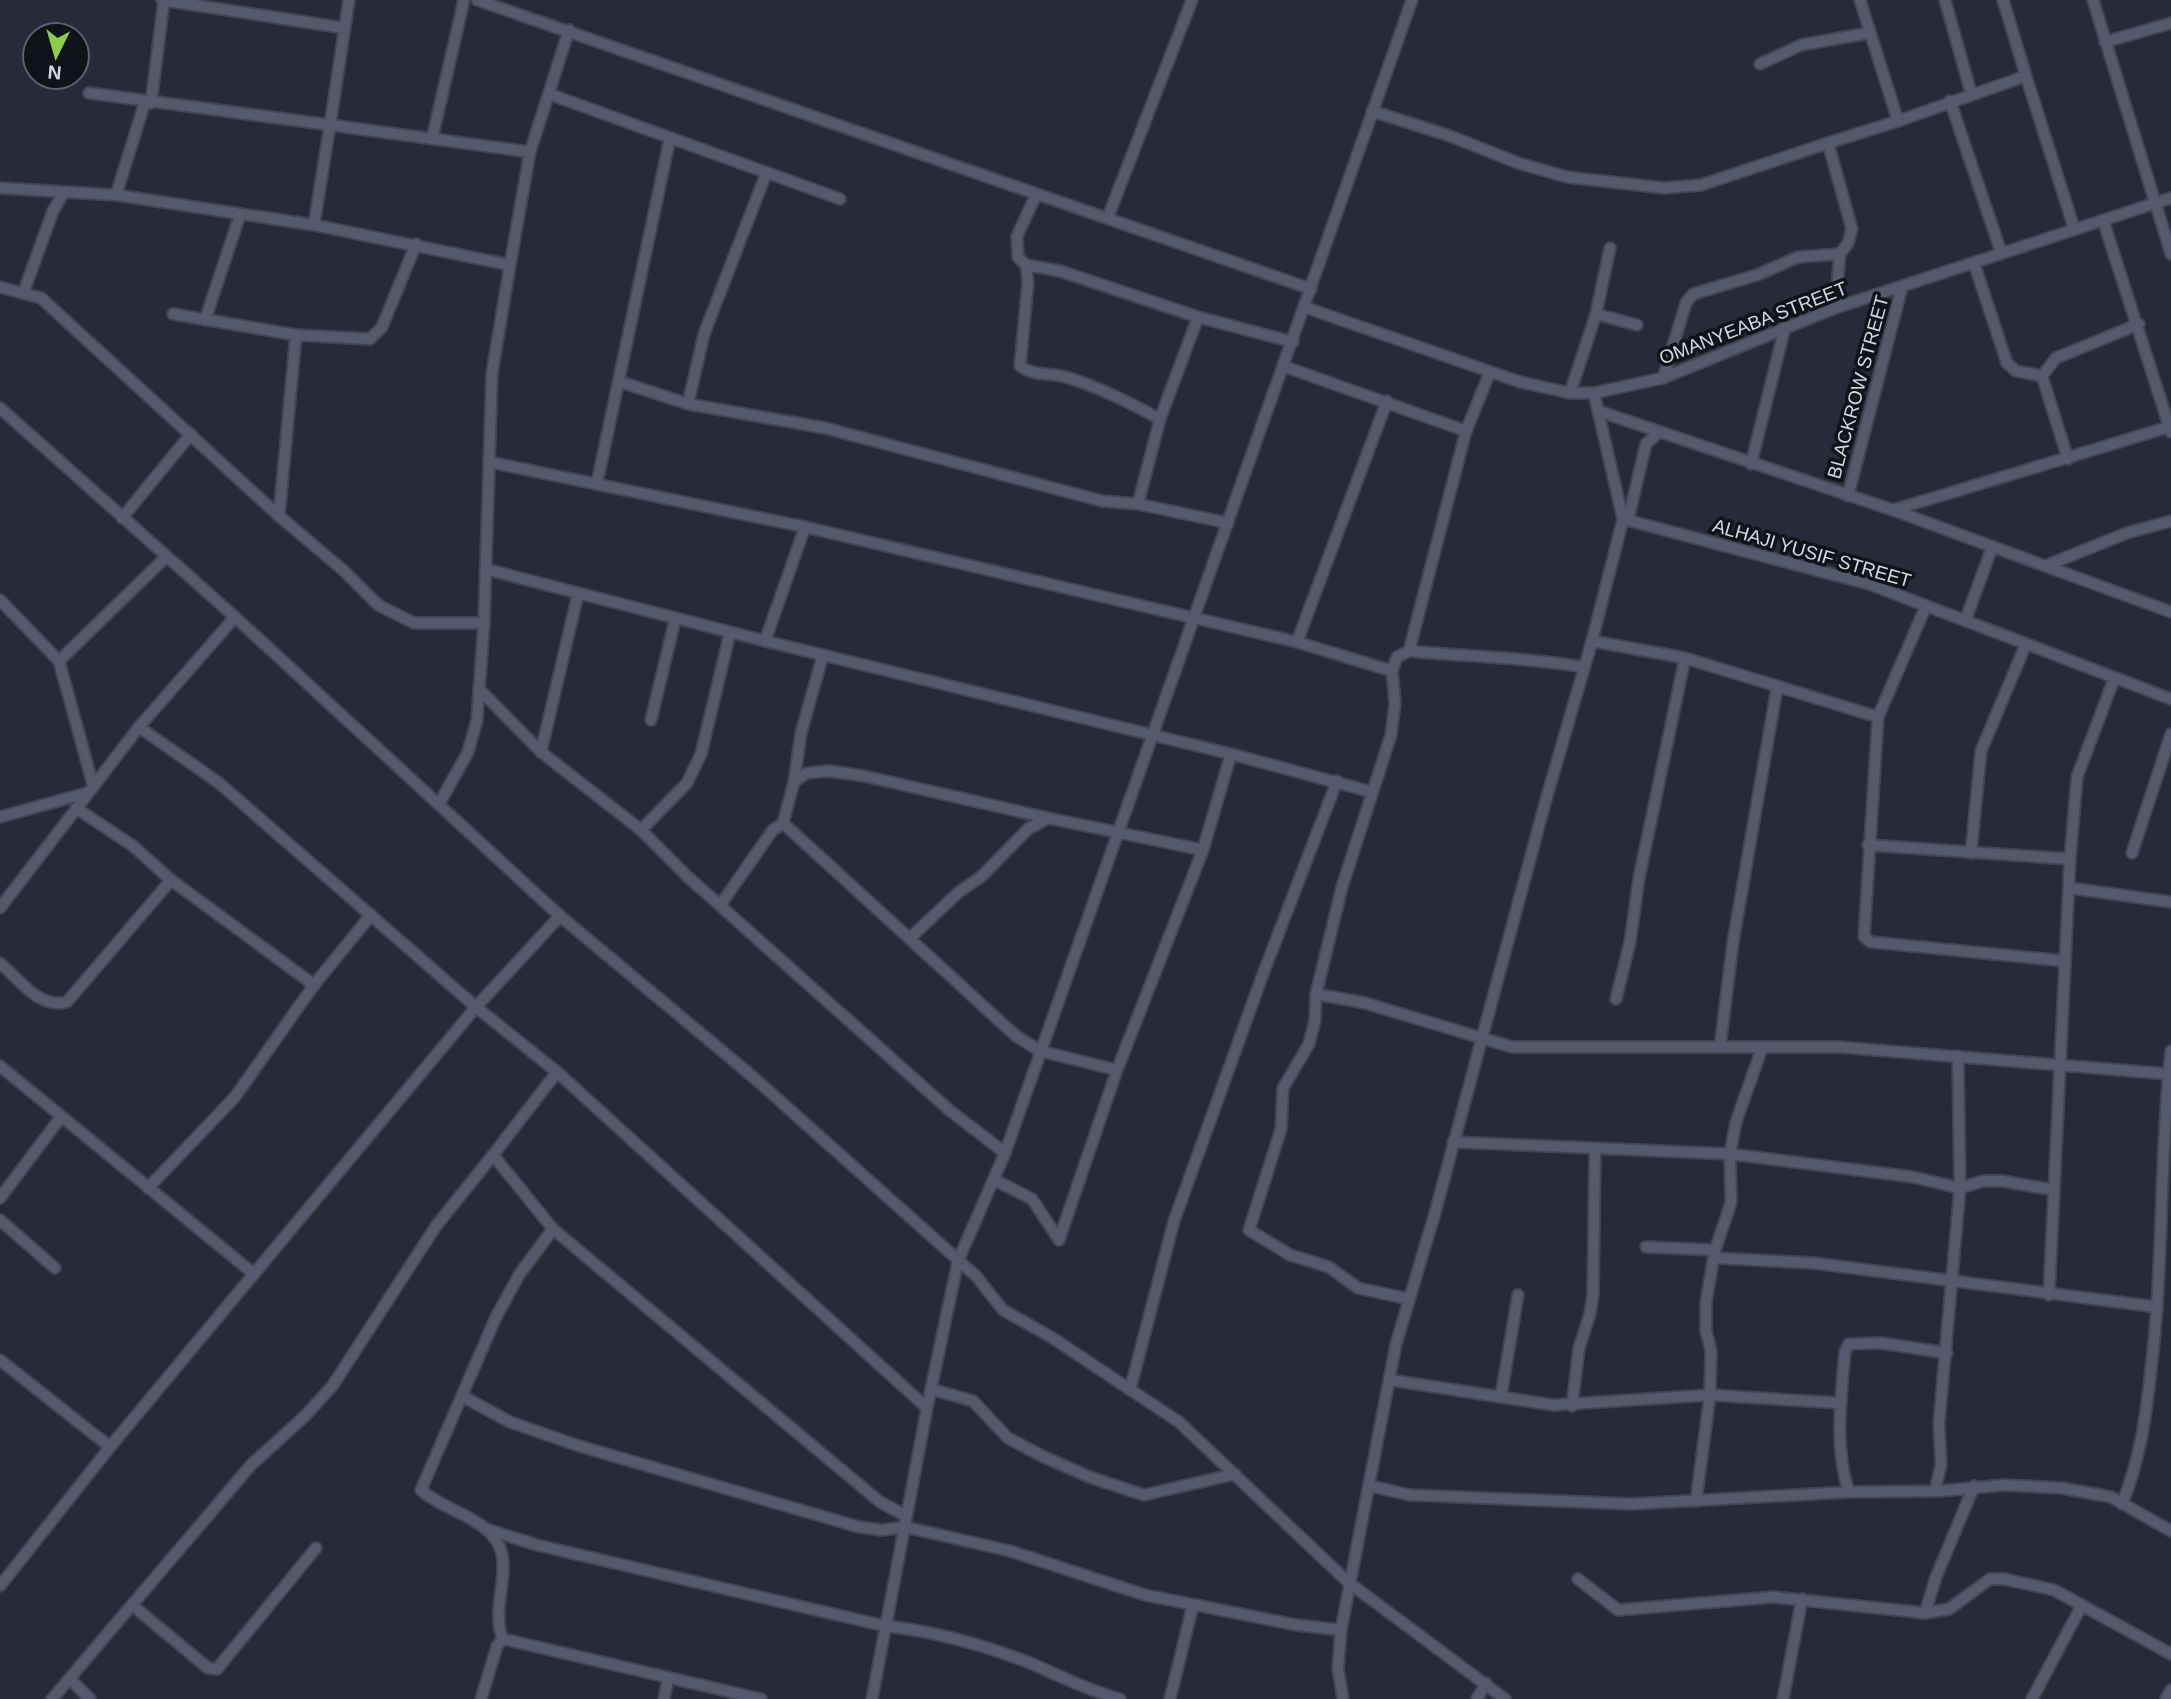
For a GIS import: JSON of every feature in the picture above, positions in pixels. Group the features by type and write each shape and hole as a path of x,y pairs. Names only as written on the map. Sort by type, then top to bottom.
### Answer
{"street":[{"path":"116,195 148,103 163,0 344,28"},
{"path":"314,225 349,0"},
{"path":"432,139 464,0"},
{"path":"478,0 1311,289"},
{"path":"1108,217 1192,0"},
{"path":"872,1699 958,1261 1005,1153 1150,734 1195,618 1412,0"},
{"path":"1860,0 1899,121"},
{"path":"1945,0 1971,93"},
{"path":"2003,0 2074,228"},
{"path":"2093,0 2171,254"},
{"path":"2105,42 2171,23"},
{"path":"439,804 468,752 481,690 492,373 530,152 569,30"},
{"path":"1760,64 1801,45 1869,33"},
{"path":"1372,111 1543,171 1638,186 1683,188 1701,185 1899,121 1971,93 2026,76"},
{"path":"89,93 530,152"},
{"path":"549,94 840,199"},
{"path":"1950,101 2001,252"},
{"path":"597,483 621,382 670,138"},
{"path":"1828,143 1852,229 1849,243 1840,254 1835,308"},
{"path":"688,404 704,334 766,174"},
{"path":"0,188 63,194 116,195 314,225 510,265"},
{"path":"24,291 52,211 63,194"},
{"path":"1036,195 1017,236 1018,257 1026,265 1060,271 1198,317 1293,342"},
{"name":"OMANYEABA STREET","path":"1304,307 1520,382 1570,393 1594,393 1663,378 1835,308 2171,198"},
{"path":"205,320 240,215"},
{"path":"1893,510 2170,430 2104,220"},
{"path":"173,314 296,335 370,339 376,334 416,244"},
{"path":"1570,393 1596,314 1610,248"},
{"path":"1663,378 1686,303 1693,294 1757,275 1798,257 1840,254"},
{"path":"1974,263 2007,362 2016,371 2042,376"},
{"path":"1026,265 1028,282 1020,366 1027,372 1063,377 1110,393 1160,419"},
{"path":"0,287 24,291 41,298 279,516 343,570 377,605 398,618 414,623 484,623"},
{"name":"BLACKROW STREET","path":"1848,496 1902,288"},
{"path":"1596,314 1637,325"},
{"path":"1138,504 1160,419 1198,317"},
{"path":"2042,376 2056,358 2138,324"},
{"path":"1751,464 1785,327"},
{"path":"279,516 296,335"},
{"path":"1283,366 1466,431"},
{"path":"1409,651 1466,431 1490,372"},
{"path":"2042,376 2068,459"},
{"path":"621,382 688,404 825,428 1102,501 1138,504 1228,523"},
{"path":"1594,393 1626,519"},
{"path":"1297,642 1387,401"},
{"path":"0,408 235,617 560,916 752,1076 976,1276 1003,1310 1179,1422 1348,1582 1504,1699"},
{"path":"1598,411 1893,510 2171,612"},
{"path":"1343,1699 1338,1670 1340,1630 1409,1299 1646,444 1659,432"},
{"path":"122,518 191,434"},
{"path":"489,462 805,527 1297,642 1392,671"},
{"name":"ALHAJI YUSIF STREET","path":"1626,519 1869,584 2171,699"},
{"path":"2045,566 2127,533 2171,520"},
{"path":"765,641 805,527"},
{"path":"1965,621 1992,548"},
{"path":"59,661 166,557"},
{"path":"485,569 675,620 1150,734 1372,792"},
{"path":"541,752 578,594"},
{"path":"0,600 59,661 90,789"},
{"path":"1926,606 1878,717 1863,933 1866,940 2066,961"},
{"path":"0,908 139,727 235,617"},
{"path":"651,720 675,620"},
{"path":"641,830 687,783 701,754 730,633"},
{"path":"1592,641 1685,658 1878,717"},
{"path":"1971,853 1981,751 2026,644"},
{"path":"1409,1299 1358,1288 1329,1267 1290,1255 1249,1230 1281,1129 1283,1088 1309,1044 1315,1020 1316,994 1342,887 1395,720 1392,671 1396,657 1409,651 1478,658 1534,658 1584,667"},
{"path":"720,904 772,831 783,823 794,782 801,733 823,655"},
{"path":"1616,999 1630,942 1639,878 1685,658"},
{"path":"2049,1295 2070,859 2077,777 2114,679"},
{"path":"1720,1047 1733,942 1777,688"},
{"path":"481,690 541,752 641,830 948,1109 1005,1153"},
{"path":"139,727 219,783 476,1007 557,1072 927,1408"},
{"path":"2132,853 2171,734"},
{"path":"995,1180 1032,1199 1059,1240 1117,1070 1203,850 1231,754"},
{"path":"794,782 800,776 814,772 864,776 1203,850"},
{"path":"1130,1390 1174,1221 1263,974 1337,781"},
{"path":"0,817 90,789"},
{"path":"76,808 133,846 171,880 314,985"},
{"path":"910,938 959,892 982,876 1028,830 1048,818"},
{"path":"783,823 1016,1036 1040,1051 1117,1070"},
{"path":"1868,845 2070,859"},
{"path":"0,963 42,1000 55,1005 68,1002 171,880"},
{"path":"2070,888 2171,902"},
{"path":"148,1188 235,1097 314,985 371,915"},
{"path":"0,1586 110,1447 476,1007 560,916"},
{"path":"1316,994 1365,1003 1512,1047 1839,1047 2168,1074"},
{"path":"1696,1501 1710,1395 1712,1351 1705,1319 1715,1254 1731,1203 1730,1154 1735,1122 1762,1048"},
{"path":"2122,1504 2134,1474 2144,1433 2157,1307 2171,1051"},
{"path":"1935,1492 1941,1465 1939,1423 1960,1188 1958,1056"},
{"path":"0,1066 254,1274"},
{"path":"52,1699 251,1465 306,1415 333,1385 436,1226 557,1072"},
{"path":"0,1198 61,1117"},
{"path":"1452,1142 1730,1154 1913,1177 1960,1188 1983,1181 2002,1181 2054,1191"},
{"path":"1572,1406 1579,1348 1590,1314 1593,1294 1595,1150"},
{"path":"493,1155 553,1229 906,1521 1010,1551 1145,1595 1296,1625 1340,1630"},
{"path":"0,1220 55,1268"},
{"path":"503,1639 497,1619 503,1563 493,1536 421,1490 502,1307 519,1275 553,1229"},
{"path":"1646,1247 1813,1263 1951,1283 2116,1300 2157,1307"},
{"path":"1501,1396 1518,1295"},
{"path":"1849,1492 1842,1465 1841,1403 1845,1352 1849,1344 1881,1343 1947,1353"},
{"path":"2,1365 110,1447"},
{"path":"1390,1380 1472,1395 1501,1396 1572,1406 1710,1395 1841,1403"},
{"path":"931,1389 974,1401 1008,1438 1042,1456 1091,1478 1144,1495 1236,1474"},
{"path":"462,1396 510,1422 579,1446 859,1527 883,1530 906,1521"},
{"path":"1370,1486 1410,1495 1632,1504 1849,1492 1935,1492 1974,1486 2070,1488 2096,1492 2171,1531"},
{"path":"1925,1613 1936,1577 1974,1486"},
{"path":"485,1529 537,1545 885,1626 925,1630 1025,1661 1067,1681 1120,1699"},
{"path":"132,1605 208,1668 217,1669 316,1548"},
{"path":"1578,1578 1618,1610 1750,1598 1802,1599 1925,1613 1949,1609 1990,1579 2004,1579 2054,1590 2171,1654"},
{"path":"1783,1699 1802,1599"},
{"path":"1170,1699 1193,1605"},
{"path":"2032,1699 2081,1605"},
{"path":"481,1699 497,1646 503,1639 512,1638 668,1679 761,1699"},
{"path":"69,1679 90,1699"},
{"path":"664,1699 668,1679"},
{"path":"1477,1699 1486,1683"},
{"path":"2166,1699 2171,1690"}]}
